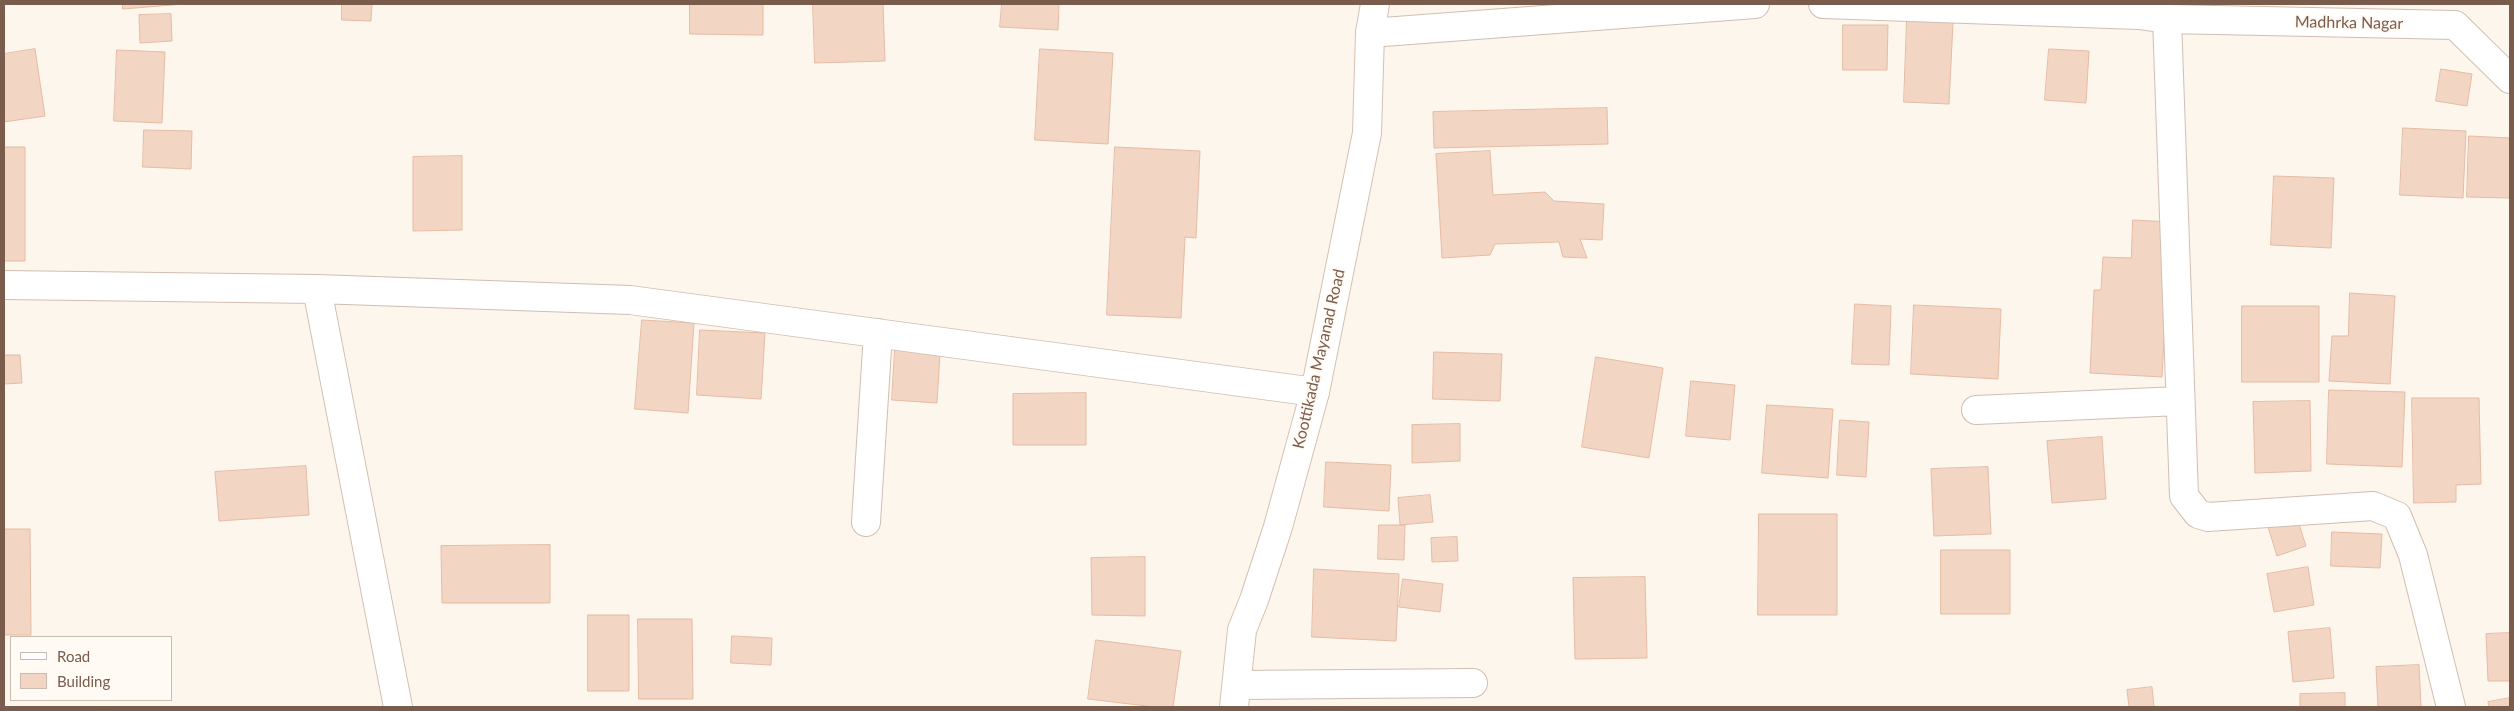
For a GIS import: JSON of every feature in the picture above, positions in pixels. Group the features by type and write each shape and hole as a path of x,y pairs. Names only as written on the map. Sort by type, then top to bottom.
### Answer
{"street":[{"name":"Koottikada Mayanad Road","path":"1235,696 1242,630 1278,527 1315,392 1367,133 1370,33 1375,4"},
{"path":"1370,33 1755,4"},
{"name":"Madhrka Nagar","path":"1824,4 2139,15 2167,19 2450,14 2510,78"},
{"path":"2167,19 2179,402 2184,496 2198,514 2208,517 2373,506 2397,516 2413,555 2450,707"},
{"path":"4,285 317,288 630,300 1315,392"},
{"path":"317,288 398,707"},
{"path":"866,522 878,333"},
{"path":"1976,410 2179,402"},
{"path":"1235,696 1473,683"}],"building":[{"path":"123,4 184,4 123,9"},
{"path":"342,4 372,4 371,21 342,20"},
{"path":"690,4 763,4 763,35 690,34"},
{"path":"813,4 883,4 885,61 815,63"},
{"path":"1002,4 1059,4 1058,30 1000,27"},
{"path":"171,14 172,41 140,43 139,15"},
{"path":"1907,20 1953,22 1949,104 1904,102"},
{"path":"1843,25 1888,25 1887,70 1843,70"},
{"path":"35,49 45,116 4,122 4,54"},
{"path":"1040,49 1113,53 1108,144 1035,140"},
{"path":"2049,49 2089,51 2086,103 2045,100"},
{"path":"117,50 165,52 162,123 114,121"},
{"path":"2441,69 2472,74 2467,106 2436,101"},
{"path":"1607,108 1608,144 1434,148 1433,112"},
{"path":"2403,128 2466,131 2463,198 2400,195"},
{"path":"144,130 192,131 191,169 143,167"},
{"path":"2469,136 2510,138 2510,198 2467,197"},
{"path":"4,147 25,147 25,261 4,261"},
{"path":"1115,147 1200,151 1196,238 1185,237 1181,318 1107,315"},
{"path":"1490,151 1493,195 1545,192 1554,201 1604,204 1602,240 1580,239 1587,258 1563,257 1559,242 1495,244 1490,255 1442,258 1436,154"},
{"path":"462,156 462,230 413,231 413,157"},
{"path":"2274,176 2334,178 2331,248 2271,245"},
{"path":"2133,220 2170,222 2162,377 2090,373 2094,290 2101,290 2103,257 2131,258"},
{"path":"2350,293 2395,296 2390,384 2329,381 2332,336 2348,336"},
{"path":"1855,304 1891,306 1889,365 1852,364"},
{"path":"1914,305 2001,309 1998,379 1911,374"},
{"path":"2242,306 2319,306 2319,382 2242,382"},
{"path":"642,320 694,323 688,413 635,409"},
{"path":"700,330 765,333 761,399 697,395"},
{"path":"895,350 940,353 937,403 892,400"},
{"path":"1434,352 1502,354 1500,401 1433,399"},
{"path":"4,355 20,355 22,383 4,384"},
{"path":"1596,357 1663,368 1649,458 1582,447"},
{"path":"1691,381 1735,385 1730,440 1686,436"},
{"path":"2329,390 2405,392 2402,467 2327,464"},
{"path":"1086,393 1086,445 1013,445 1013,394"},
{"path":"2412,398 2479,398 2481,484 2456,485 2456,502 2414,503"},
{"path":"2310,401 2311,471 2255,473 2253,402"},
{"path":"1767,405 1833,409 1828,478 1762,473"},
{"path":"1840,420 1869,422 1866,477 1837,475"},
{"path":"1460,424 1460,461 1412,463 1412,425"},
{"path":"2102,437 2106,499 2052,503 2047,441"},
{"path":"1326,462 1391,465 1389,511 1324,507"},
{"path":"306,466 309,515 219,521 215,472"},
{"path":"1988,467 1991,534 1934,536 1931,469"},
{"path":"1430,495 1433,522 1400,525 1398,498"},
{"path":"1759,514 1837,514 1837,615 1758,615"},
{"path":"2297,518 2306,546 2277,556 2268,527"},
{"path":"1379,525 1405,525 1404,560 1378,559"},
{"path":"4,529 30,529 31,635 4,635"},
{"path":"2332,532 2382,534 2380,568 2331,566"},
{"path":"1457,537 1458,561 1432,562 1431,538"},
{"path":"550,545 550,603 442,603 441,546"},
{"path":"1941,550 2010,550 2010,614 1941,614"},
{"path":"1145,557 1145,616 1092,615 1091,558"},
{"path":"2308,567 2314,605 2274,612 2267,574"},
{"path":"1314,569 1399,574 1396,641 1312,637"},
{"path":"1645,577 1647,658 1575,659 1573,578"},
{"path":"1403,579 1443,584 1440,612 1399,607"},
{"path":"588,615 629,615 629,691 588,691"},
{"path":"638,619 692,619 693,699 639,699"},
{"path":"2330,628 2334,678 2293,682 2288,632"},
{"path":"2510,633 2510,681 2488,681 2486,634"},
{"path":"732,636 772,638 771,665 731,663"},
{"path":"1096,640 1181,651 1173,707 1155,707 1088,699"},
{"path":"2419,665 2421,707 2378,707 2376,667"},
{"path":"2152,687 2154,707 2129,707 2127,690"},
{"path":"2345,693 2345,707 2300,707 2300,694"},
{"path":"2510,698 2510,707 2489,707 2488,702"}]}
